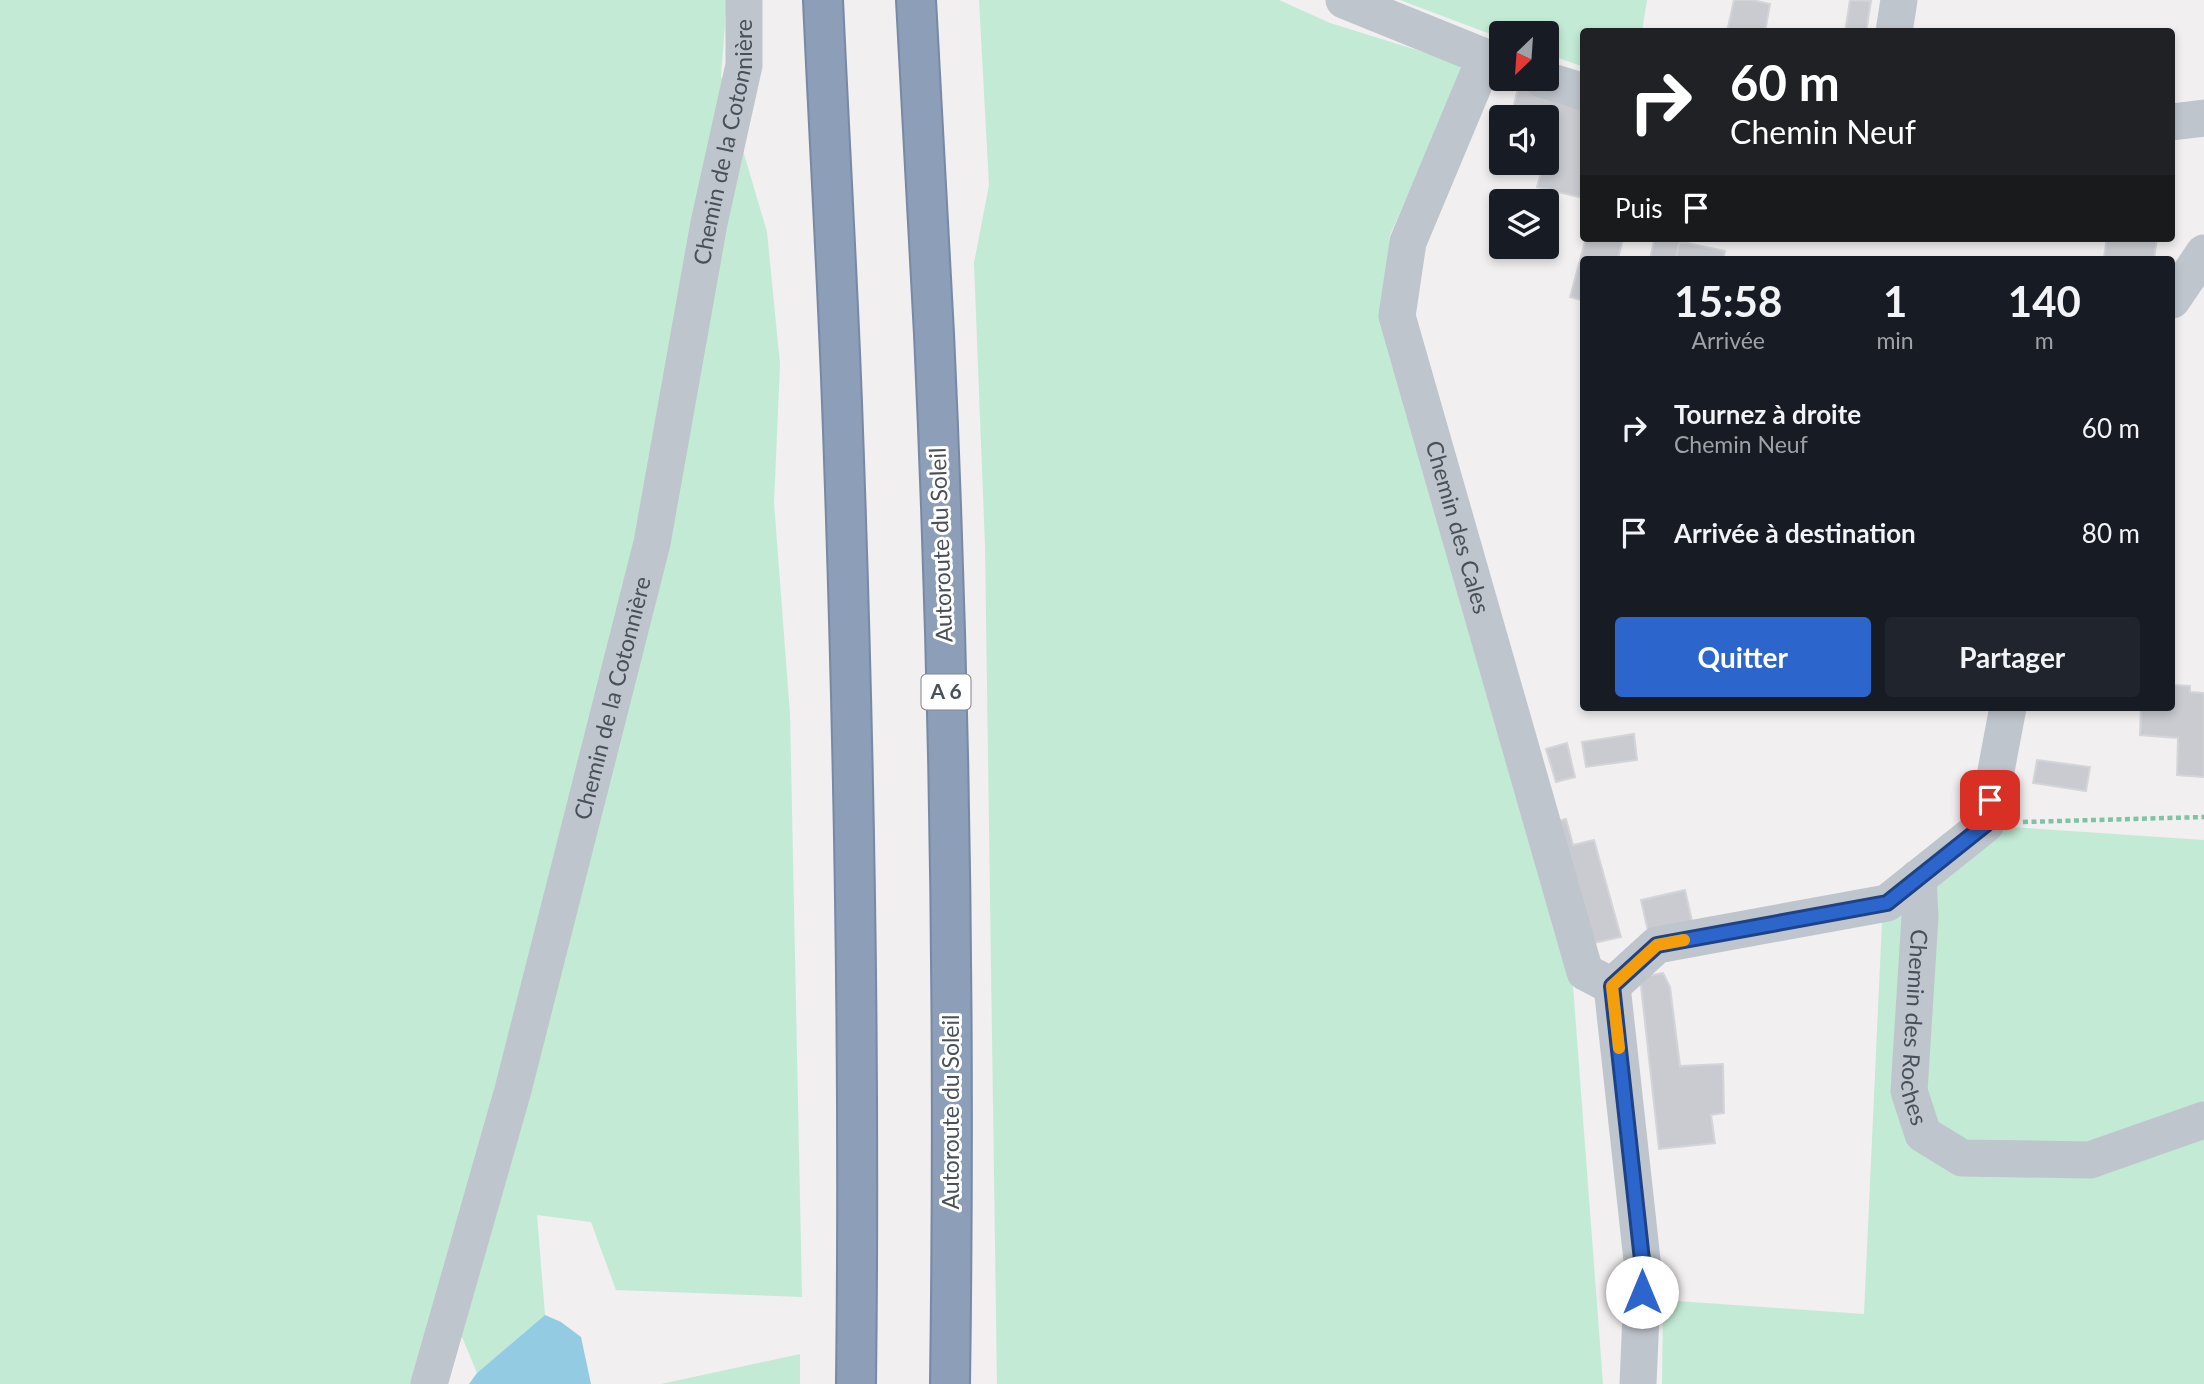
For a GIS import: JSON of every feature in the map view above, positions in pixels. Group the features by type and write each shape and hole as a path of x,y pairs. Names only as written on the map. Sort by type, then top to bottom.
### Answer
{"highway":[{"path":"823,0 842,400 851,694 856,912 856,1384"},
{"name":"Autoroute du Soleil","path":"916,0 934,333 951,899 950,1384"}],"street":[{"name":"Chemin de la Cotonnière","path":"429,1384 513,1090 652,543 709,223 744,65 744,0"},
{"path":"1344,0 1489,59"},
{"path":"1895,28 1899,0"},
{"name":"Chemin des Cales","path":"1489,70 1408,242 1397,316 1585,972 1612,986"},
{"path":"1559,84 1580,91"},
{"path":"2175,122 2204,118"},
{"path":"2175,296 2204,253"},
{"path":"1638,1384 1643,1269 1612,986 1657,945 1887,903 1986,824 2007,711"},
{"name":"Chemin des Roches","path":"1917,878 1920,917 1909,1091 1923,1134 1962,1158 2090,1160 2204,1120"}],"path":[{"path":"1986,824 2204,817"}],"green space":[{"path":"0,0 727,0 721,76 767,232 780,364 774,503 790,714 802,1297 616,1290 591,1222 537,1215 545,1315 477,1373 462,1337 427,1341 413,1384 0,1384"},
{"path":"979,0 1279,0 1330,23 1465,65 1390,235 1380,321 1573,986 1603,1384 997,1384 985,545 974,263 989,185"},
{"path":"1400,0 1647,0 1642,28 1580,28 1580,66 1559,58 1559,21 1489,21 1489,33"},
{"path":"1996,826 2204,840 2204,1384 1662,1384 1663,1300 1864,1314 1882,922"},
{"path":"800,1354 800,1384 661,1384"}],"water":[{"path":"545,1315 561,1322 581,1337 591,1384 469,1384 477,1373"}],"building":[{"path":"1734,0 1770,4 1766,28 1728,28"},
{"path":"1850,0 1871,1 1867,28 1846,28"},
{"path":"1517,91 1543,91 1580,102 1580,197 1559,192 1559,189 1537,187 1540,175 1559,175 1559,105 1514,105"},
{"path":"1585,242 1622,242 1619,256 1581,256"},
{"path":"1654,242 1687,242 1679,243 1677,256 1651,256"},
{"path":"2106,242 2156,242 2154,256 2104,256"},
{"path":"1679,243 1725,251 1724,256 1677,256"},
{"path":"1580,260 1580,300 1570,297"},
{"path":"2175,685 2190,686 2190,692 2204,693 2204,777 2177,775 2178,738 2140,735 2141,711 2175,711"},
{"path":"1634,734 1637,760 1586,767 1582,742"},
{"path":"1567,743 1575,777 1556,782 1546,749"},
{"path":"2037,760 2090,767 2086,791 2033,783"},
{"path":"1566,819 1573,845 1594,840 1621,937 1589,944 1547,824"},
{"path":"1685,890 1692,921 1648,931 1641,900"},
{"path":"1663,973 1670,987 1680,1066 1723,1064 1724,1113 1711,1115 1715,1143 1659,1149 1640,977"}],"slow traffic":[{"path":"1619,1048 1612,986 1657,945 1684,940"}],"route":[{"path":"1642,1292 1643,1269 1612,986 1657,945 1887,903 1986,824 1990,800"}]}
